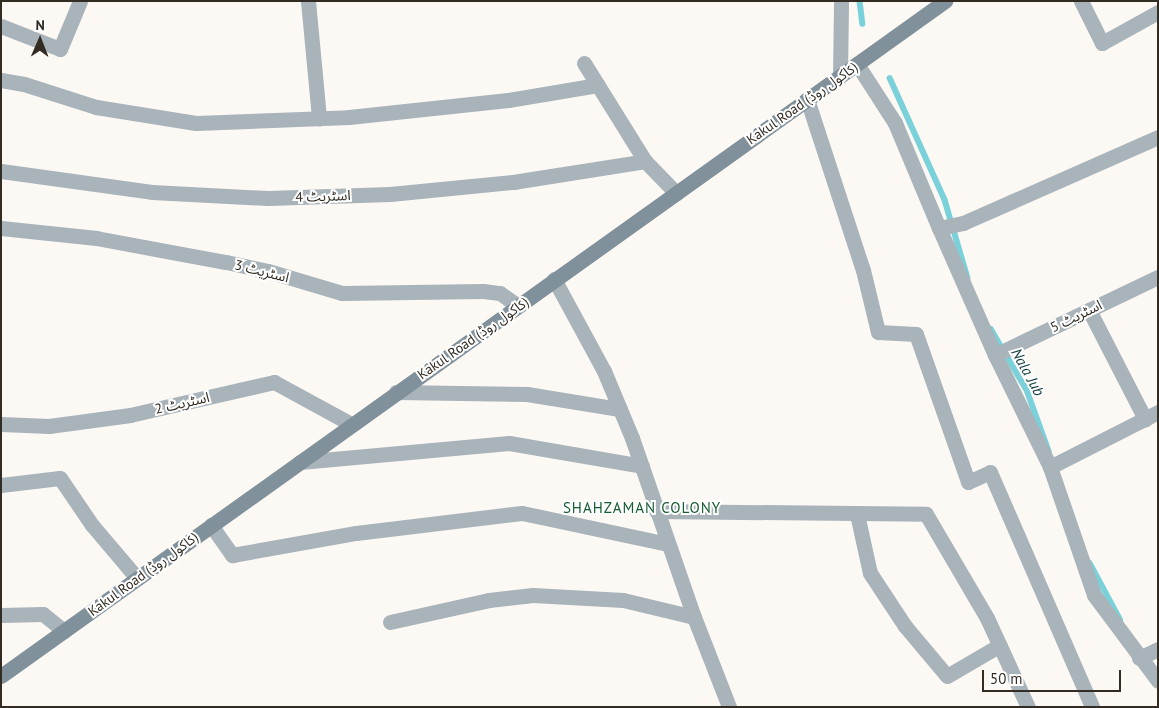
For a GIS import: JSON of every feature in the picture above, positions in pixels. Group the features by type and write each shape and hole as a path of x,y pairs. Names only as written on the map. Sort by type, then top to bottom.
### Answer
{"main road":[{"name":"Kakul Road (کاکول روڈ)","path":"1,676 945,1"}],"street":[{"path":"1,26 60,49 80,1"},
{"path":"308,1 319,118"},
{"path":"840,76 841,1"},
{"path":"1081,1 1102,43 1158,12"},
{"path":"584,63 645,161 676,193"},
{"path":"857,64 895,123 995,355 1050,467 1094,595 1139,658 1158,681"},
{"path":"1,80 24,84 96,107 196,123 319,118 508,100 598,85"},
{"path":"807,100 863,270 878,332 916,334 968,482 990,472 1092,707"},
{"path":"939,228 963,223 1158,137"},
{"name":"اسٹریٹ 4","path":"1,171 152,192 268,198 390,194 513,182 645,161"},
{"name":"اسٹریٹ 3","path":"1,228 96,238 243,266 342,293 483,291 500,293 518,306"},
{"name":"اسٹریٹ 5","path":"995,355 1158,277"},
{"path":"554,279 604,372 620,409 642,466 694,617 730,707"},
{"path":"1050,467 1151,416 1089,310"},
{"name":"اسٹریٹ 2","path":"1,424 49,426 130,415 274,382 351,424"},
{"path":"396,392 527,394 620,409"},
{"path":"300,462 509,443 642,466"},
{"path":"1,486 60,478 92,526 137,578"},
{"path":"656,511 926,514 1000,645 1028,707"},
{"path":"211,525 232,555 356,532 522,513 668,544"},
{"path":"857,514 870,573 905,626 947,676 1000,645"},
{"path":"390,622 489,600 533,595 623,600 694,617"},
{"path":"1,615 43,614 64,631"},
{"path":"1139,658 1158,649"}],"waterway":[{"name":"Nala Jub","path":"860,1 863,24"},
{"name":"Nala Jub","path":"890,78 945,200 968,278"},
{"name":"Nala Jub","path":"991,329 1027,390 1049,451"},
{"name":"Nala Jub","path":"1090,563 1120,619"}],"district":[{"name":"SHAHZAMAN COLONY","path":"642,508"}]}
